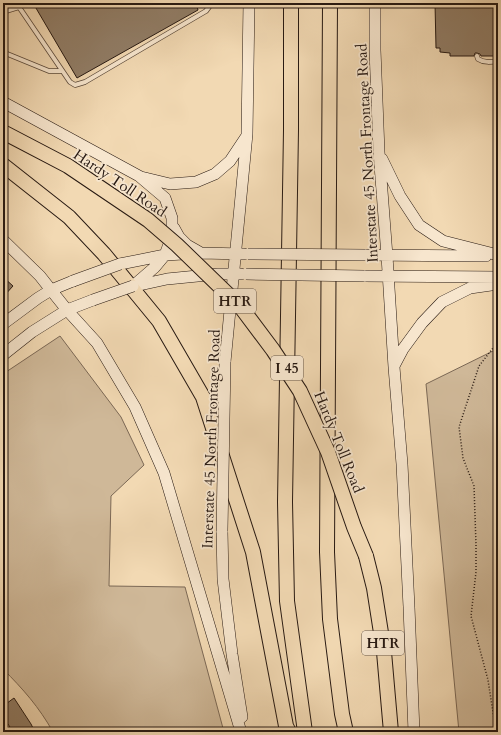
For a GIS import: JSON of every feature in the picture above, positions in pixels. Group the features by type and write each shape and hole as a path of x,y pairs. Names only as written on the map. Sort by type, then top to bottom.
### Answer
{"highway":[{"path":"284,3 291,22"},
{"name":"I 45","path":"291,3 291,130 285,517 287,601 305,732"},
{"path":"330,5 327,560 330,619 342,714 346,732"},
{"name":"Hardy Toll Road","path":"3,132 68,166 148,220 177,245 240,306 273,350 300,392 328,452 354,527 366,556 374,588 384,652 391,732"},
{"path":"3,165 69,217 104,254 159,321 203,397 253,552 286,726 289,732"}],"main road":[{"name":"Interstate 45 North Frontage Road","path":"245,732 232,654 223,579 222,531 225,362 247,134 249,3"},
{"name":"Interstate 45 North Frontage Road","path":"375,3 374,50 379,152 402,464 414,732"},
{"path":"3,102 139,176 165,198 172,218 172,236 159,260 133,286"},
{"path":"139,176 170,184 196,182 215,174 230,161 247,134"},
{"path":"379,152 400,196 419,225 443,241 498,255"},
{"path":"172,225 179,237 200,253"},
{"path":"3,240 28,264 97,343 135,407 164,473 241,732"},
{"path":"3,324 51,290 120,264 159,260 200,253 387,256 498,255"},
{"path":"3,355 32,332 67,310 133,286 167,279 218,274 498,277"},
{"path":"394,367 403,349 422,323 442,302 470,288 498,284"}],"lane":[{"path":"3,20 6,11 19,5 62,71 70,82 75,85 85,82 206,11 210,3"},
{"path":"3,50 5,53 49,72 62,71"},
{"path":"477,56 480,61 483,62 498,61"}],"path":[{"path":"496,732 488,680 471,616 476,572 474,486 463,458 460,427 479,366 493,348 498,345"}],"shaded area":[{"path":"60,336 121,417 144,465 111,496 109,586 185,587 224,732 53,732 42,714 3,669 3,374"},
{"path":"498,346 498,732 459,732 426,384 495,350"}],"building":[{"path":"33,3 196,3 198,10 77,78"},
{"path":"435,3 498,3 498,56 481,56 480,54 475,53 474,56 450,56 450,53 440,52 440,48 436,48"},
{"path":"3,277 13,286 3,297"},
{"path":"14,698 35,732 13,732 8,724 3,728 3,706"}]}
